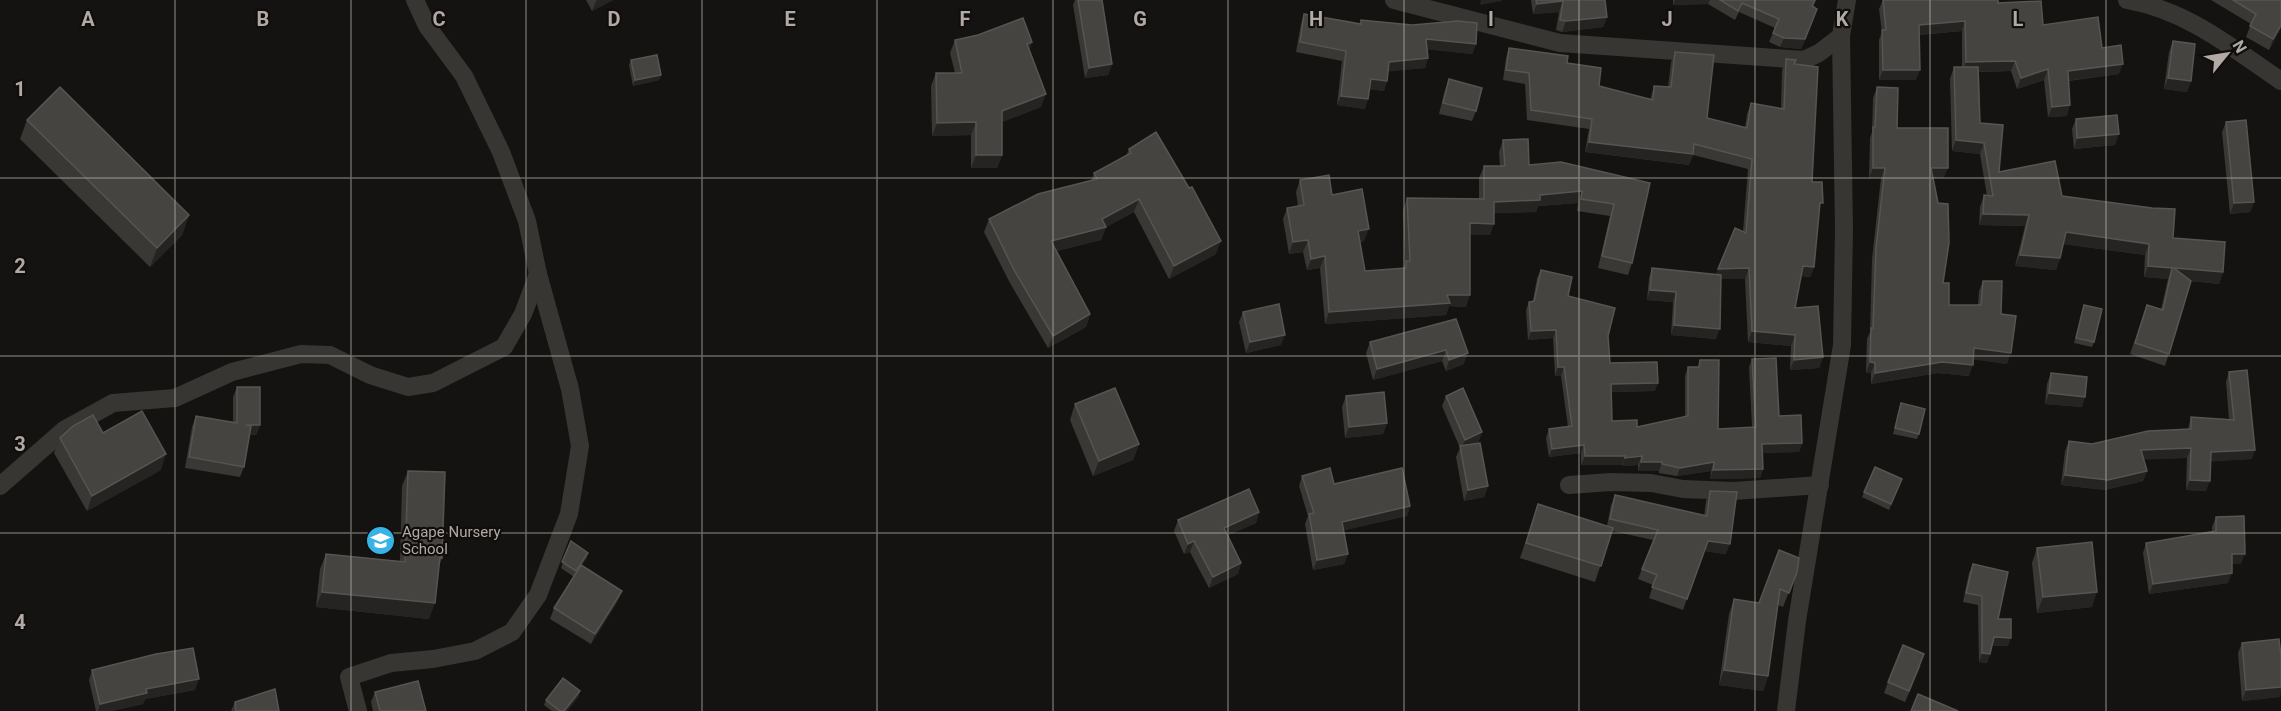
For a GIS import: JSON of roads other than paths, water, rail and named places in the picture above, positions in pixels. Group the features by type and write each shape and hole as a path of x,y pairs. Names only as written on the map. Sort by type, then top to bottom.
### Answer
{"street":[{"path":"358,711 349,677 391,663 433,659 475,651 512,632 538,595 569,514 580,446 570,389 538,274 527,221 501,152 464,76 427,26 415,0"},
{"path":"1394,0 1560,43 1804,60 1819,53 1841,36"},
{"path":"1786,711 1797,621 1821,485 1842,345 1844,230 1841,36 1847,0"},
{"path":"2127,0 2153,4 2209,30 2281,81"},
{"path":"0,486 64,430 113,403 175,398 232,372 301,354 330,355 369,375 408,387 432,383 504,347 523,314 538,274"},
{"path":"1569,485 1611,482 1651,483 1683,489 1733,491 1821,485"}],"place":[{"name":"Agape Nursery School","path":"381,541"}]}
